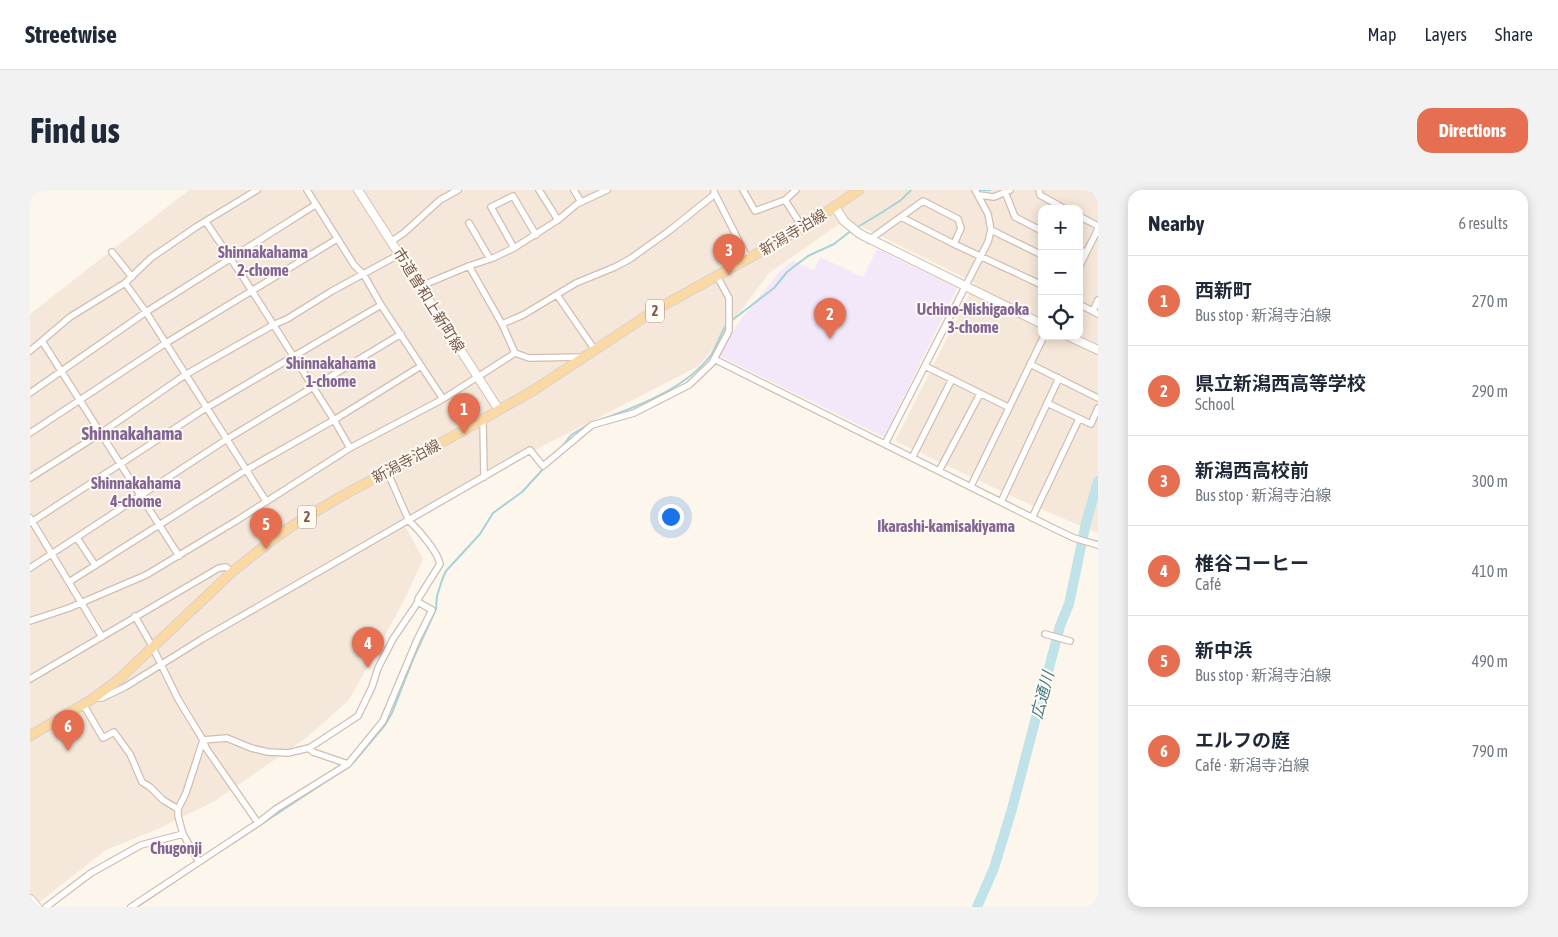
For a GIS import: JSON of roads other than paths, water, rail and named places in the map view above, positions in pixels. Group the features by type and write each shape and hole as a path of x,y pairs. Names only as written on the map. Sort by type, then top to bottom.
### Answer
{"main road":[{"name":"新潟寺泊線","path":"30,736 94,698 118,680 232,572 295,524 340,497 483,420 542,385 657,309 803,228 859,190"}],"street":[{"path":"30,351 70,317 132,278 151,258 196,227 257,190"},
{"path":"307,190 354,265 364,274 381,305 443,399"},
{"path":"392,241 405,232 440,200 458,190"},
{"path":"539,190 558,220"},
{"path":"574,190 581,202"},
{"path":"744,190 755,211 784,200 796,190"},
{"path":"1039,190 1040,195 1058,205"},
{"path":"1094,190 1098,192"},
{"name":"市道曽和上新町線","path":"361,191 499,410"},
{"path":"421,286 514,248 558,220 577,204 604,191"},
{"path":"977,193 994,197 1008,191 1015,217 1038,229"},
{"path":"502,324 523,315 576,282 630,259 669,231 714,192 748,259"},
{"path":"885,444 988,242 991,230 988,214 977,193"},
{"path":"514,248 491,207 514,196 536,235"},
{"path":"784,200 803,228"},
{"path":"869,240 923,201 958,219 961,228 954,244"},
{"path":"30,393 146,312 315,205"},
{"path":"835,207 850,227 869,240 1038,322"},
{"path":"901,217 1038,284"},
{"path":"1083,219 1098,228 1083,259"},
{"path":"206,222 252,291 350,448"},
{"path":"469,223 490,259"},
{"path":"991,230 1038,253"},
{"path":"30,433 166,343 337,239"},
{"path":"112,252 132,278"},
{"path":"30,478 101,433 185,375 400,254"},
{"path":"469,266 502,324 515,353 529,358 585,357"},
{"path":"94,698 102,698 117,690 530,450 543,466 592,425 634,413 689,385 712,363 729,331 729,298 717,276"},
{"path":"125,283 146,312 266,501"},
{"path":"557,295 595,350"},
{"path":"1083,306 1095,312 1098,300"},
{"path":"102,637 31,521 206,408 381,305"},
{"path":"30,568 227,439 401,334"},
{"path":"970,486 1042,340"},
{"path":"1077,340 1098,350"},
{"path":"42,342 179,556"},
{"path":"30,621 81,603 146,576 350,448 443,399 515,353"},
{"path":"714,359 1032,518 1078,539 1098,545"},
{"path":"1030,364 1098,398"},
{"path":"69,582 246,470 334,420 421,366"},
{"path":"925,366 1008,407"},
{"path":"1001,502 1059,378"},
{"path":"912,458 952,380"},
{"path":"939,471 980,394"},
{"path":"1047,402 1091,424 1098,408"},
{"path":"1032,518 1079,418"},
{"path":"483,420 484,477"},
{"path":"203,740 227,738 251,748 268,752 288,753 309,748 358,716 372,687 378,668 393,639 418,602 418,599 440,564 440,560 429,545 408,521 388,471"},
{"path":"77,538 95,565"},
{"path":"30,680 135,616 150,610 219,568 226,567 232,572"},
{"path":"131,907 258,824 276,809 348,764 383,721 417,640 429,617 432,610 418,602"},
{"path":"135,616 206,748 258,824"},
{"path":"1047,635 1070,641"},
{"path":"83,704 103,738 114,732 130,754 142,782 163,800 178,809"},
{"path":"199,862 183,834 178,809 189,786 203,740"},
{"path":"309,748 313,752 348,764"},
{"path":"46,907 91,873 141,845 183,834"},
{"path":"30,899 37,907"}],"waterway":[{"path":"856,228 901,200 911,190"},
{"path":"979,190 990,190"},
{"path":"731,321 774,288 787,272 808,256 834,244 852,230"},
{"path":"603,419 662,394 689,377 711,355 727,324"},
{"path":"561,448 571,435 589,424"},
{"path":"197,866 353,763 385,725 392,713 414,657 436,609 437,596 446,571 480,534 493,513 522,492 545,467"},
{"name":"広通川","path":"977,907 994,868 1012,809 1060,626 1069,604 1086,523 1098,481"},
{"path":"137,907 193,869"}],"place":[{"name":"新潟西高校前","path":"729,275"},
{"name":"県立新潟西高等学校","path":"830,339"},
{"name":"西新町","path":"464,434"},
{"name":"新中浜","path":"266,549"},
{"name":"椎谷コーヒー","path":"368,668"},
{"name":"エルフの庭","path":"68,751"}],"district":[{"name":"Shinnakahama 2-chome","path":"263,261"},
{"name":"Uchino-Nishigaoka 3-chome","path":"973,318"},
{"name":"Shinnakahama 1-chome","path":"331,372"},
{"name":"Shinnakahama","path":"132,433"},
{"name":"Shinnakahama 4-chome","path":"136,492"},
{"name":"Ikarashi-kamisakiyama","path":"946,526"},
{"name":"Chugonji","path":"176,848"}]}
